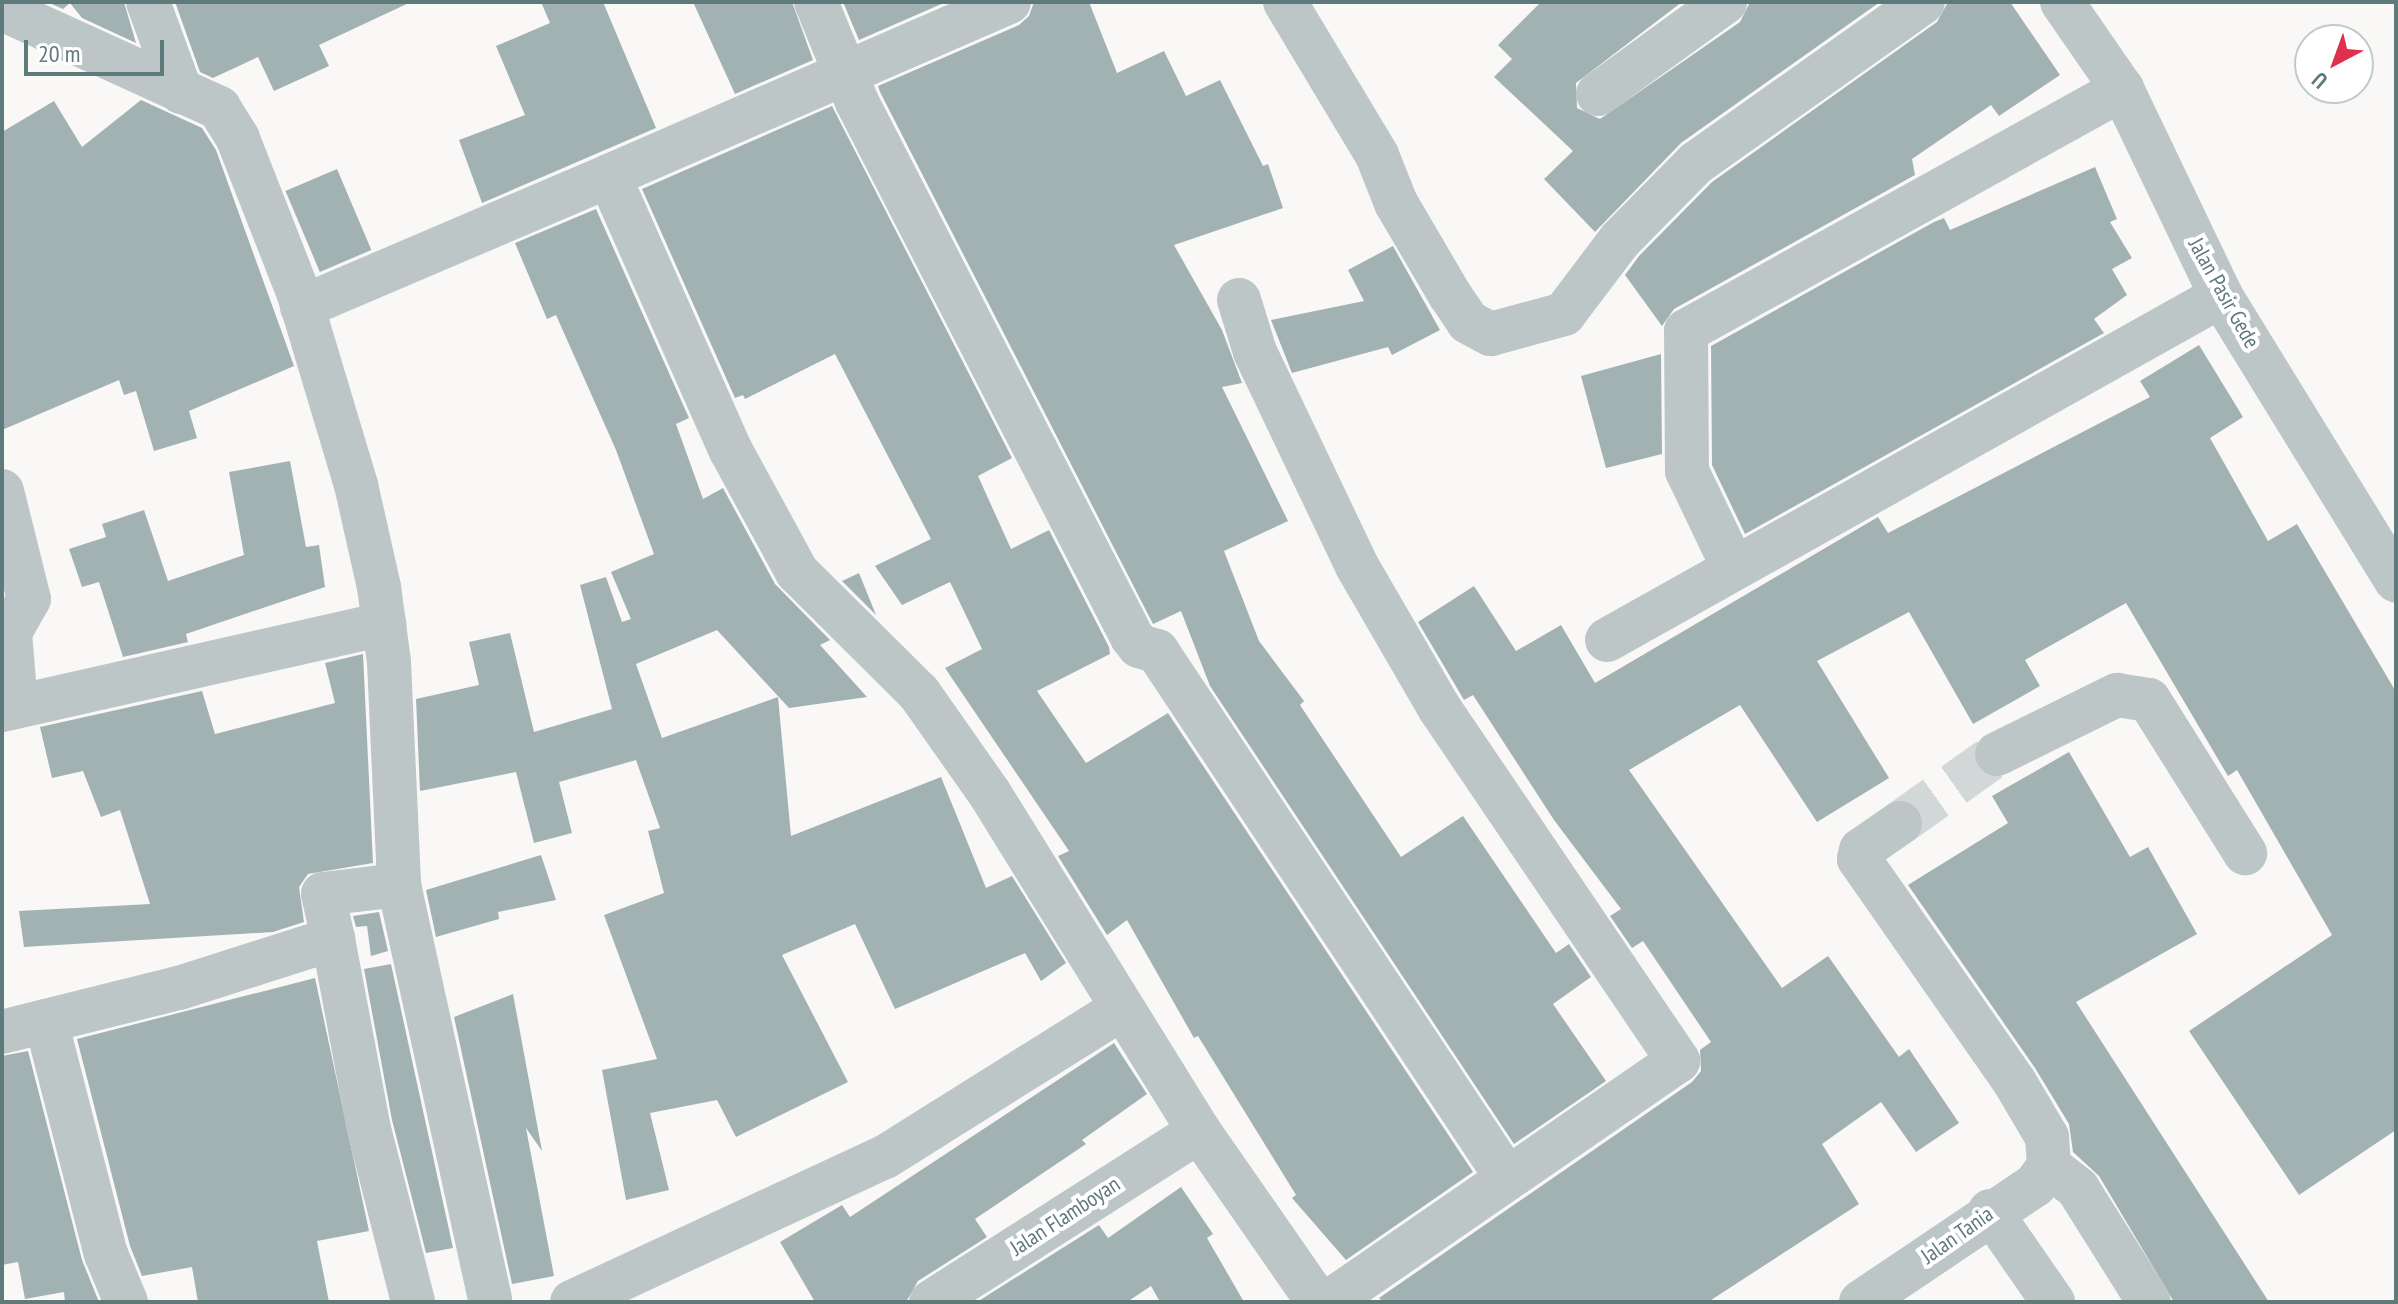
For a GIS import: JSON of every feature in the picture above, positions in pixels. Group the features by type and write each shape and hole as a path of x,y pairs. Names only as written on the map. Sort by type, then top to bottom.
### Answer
{"street":[{"path":"148,2 181,92"},
{"path":"816,2 845,77 1132,637 1139,646 1157,651 1507,1178"},
{"path":"302,307 845,77 1009,2"},
{"path":"1285,2 1377,155 1396,203 1450,295 1468,322 1491,334 1564,314 1620,240 1696,163 1923,2"},
{"path":"1598,94 1725,2"},
{"name":"Jalan Pasir Gede","path":"2062,2 2122,89 2221,296 2396,580"},
{"path":"2,9 219,108 230,122 302,307 356,485 384,624 399,885 485,1301"},
{"path":"1733,567 1687,471 1686,331 2122,89"},
{"path":"609,176 730,449 797,572 919,693 990,794 1199,1131 1318,1302"},
{"path":"1607,640 2221,296"},
{"path":"1239,300 1255,352 1357,566 1440,709 1678,1061 1329,1302"},
{"path":"2,491 29,599 6,628 9,708 384,624"},
{"path":"1997,754 2117,695 2149,700 2245,853"},
{"path":"1900,823 1861,850 1859,859 2014,1081 2047,1137 2049,1166 2078,1189 2149,1302"},
{"path":"399,885 323,894 368,1125 413,1302"},
{"path":"2,1032 179,988 333,939"},
{"path":"572,1302 885,1157 1121,1009"},
{"path":"46,1021 106,1254 126,1302"},
{"name":"Jalan Flamboyan","path":"931,1302 1199,1131"},
{"name":"Jalan Tania","path":"1861,1302 1990,1211 2035,1185 2049,1166"},
{"path":"1990,1211 2053,1302"}],"building":[{"path":"47,2 124,2 136,43 82,18 70,3 63,9"},
{"path":"175,2 411,2 319,45 329,66 274,91 258,57 213,78 200,72"},
{"path":"541,2 603,2 656,128 482,203 459,140 525,115 496,46 550,23"},
{"path":"693,2 792,2 813,60 735,94"},
{"path":"843,2 946,2 859,40"},
{"path":"1034,2 1089,2 1117,73 1164,51 1186,96 1220,80 1263,166 1268,164 1283,208 1174,245 1222,330 1242,383 1222,387 1288,521 1224,551 1259,641 1304,701 1300,705 1401,857 1463,816 1556,953 1569,944 1591,977 1553,1004 1606,1081 1514,1144 1210,686 1181,611 1153,624 880,92 878,86 1019,25 1029,16"},
{"path":"1541,2 1682,2 1576,83 1577,108 1600,119 1740,22 1750,2 1880,2 1681,143 1595,232 1544,179 1573,151 1494,77 1512,59 1498,45"},
{"path":"1948,2 2010,2 2060,75 1999,116 1991,105 1912,159 1915,175 1674,309 1662,326 1625,275 1639,256 1712,182 1937,22"},
{"path":"141,100 202,128 216,150 294,366 189,411 197,438 154,451 136,391 124,395 119,380 2,430 2,132 54,101 82,147"},
{"path":"832,106 1012,458 978,476 1011,549 1049,530 1109,647 1110,654 1037,691 1086,763 1168,713 1473,1172 1346,1260 1292,1198 1296,1195 1198,1036 1194,1038 1127,920 1107,935 1058,856 1069,851 945,668 982,649 950,582 902,605 875,566 931,539 835,354 745,399 743,395 735,398 642,189"},
{"path":"2095,167 2117,219 2110,222 2132,258 2112,269 2127,295 2094,319 2104,333 1745,534 1712,465 1711,346 1934,222 1944,218 1950,230"},
{"path":"337,169 371,250 320,272 285,191"},
{"path":"596,209 689,418 676,424 703,499 723,488 775,584 830,640 820,645 867,697 789,708 717,630 636,664 662,738 778,697 791,836 941,777 986,888 1012,876 1066,963 1041,981 1025,953 895,1009 855,924 782,955 848,1082 736,1137 717,1100 650,1113 669,1190 626,1200 602,1070 657,1059 604,915 664,893 648,831 660,828 636,760 559,782 572,833 534,843 516,772 420,791 416,699 479,685 469,642 510,633 534,732 612,709 580,585 606,577 622,622 631,619 611,572 654,554 616,450 556,315 547,319 515,243"},
{"path":"1393,246 1440,330 1392,355 1388,347 1292,373 1271,320 1364,301 1348,270"},
{"path":"2199,345 2243,417 2210,438 2268,541 2297,524 2396,692 2396,1130 2299,1195 2189,1031 2332,935 2237,770 2228,776 2126,603 2025,660 2040,686 1973,724 1909,612 1817,661 1889,778 1817,822 1740,705 1629,770 1782,988 1828,956 1899,1057 1909,1049 1959,1123 1916,1152 1881,1102 1822,1144 1859,1204 1708,1302 1383,1302 1379,1298 1692,1082 1701,1071 1700,1050 1711,1042 1643,941 1632,948 1610,916 1621,909 1554,820 1473,695 1464,700 1418,622 1474,586 1516,651 1561,625 1595,683 1878,517 1888,533 2150,397 2140,381"},
{"path":"1661,354 1662,454 1606,468 1581,376"},
{"path":"290,461 306,547 319,545 325,587 186,634 188,642 123,657 99,582 82,587 69,549 106,537 102,524 144,510 168,581 244,555 229,472"},
{"path":"859,573 876,615 842,581"},
{"path":"363,654 373,863 308,874 299,887 304,922 273,932 24,947 19,911 150,904 120,810 101,817 83,771 52,778 40,727 202,691 215,734 335,703 325,663"},
{"path":"2069,752 2130,857 2148,847 2197,934 2076,1002 2269,1302 2174,1302 2099,1176 2073,1152 2069,1124 2035,1068 1908,885 2008,823 1992,796"},
{"path":"541,855 556,900 498,912 499,919 436,937 426,890"},
{"path":"379,912 388,951 371,956 367,926 356,927 353,916"},
{"path":"391,964 453,1248 426,1253 392,1120 364,969"},
{"path":"315,978 369,1231 317,1241 329,1302 198,1302 192,1267 142,1276 130,1246 77,1039"},
{"path":"513,994 542,1151 526,1128 554,1276 512,1284 454,1017"},
{"path":"1114,1043 1147,1094 1082,1140 1086,1144 975,1219 987,1237 918,1281 906,1302 815,1302 780,1242 842,1205 850,1217"},
{"path":"28,1051 82,1260 99,1302 65,1302 64,1292 25,1299 18,1262 2,1265 2,1056"},
{"path":"1181,1187 1213,1234 1207,1238 1244,1302 1160,1302 1151,1286 1127,1302 977,1302 1099,1225 1108,1238"}],"tunnel":[{"path":"1900,823 1997,754"}]}
